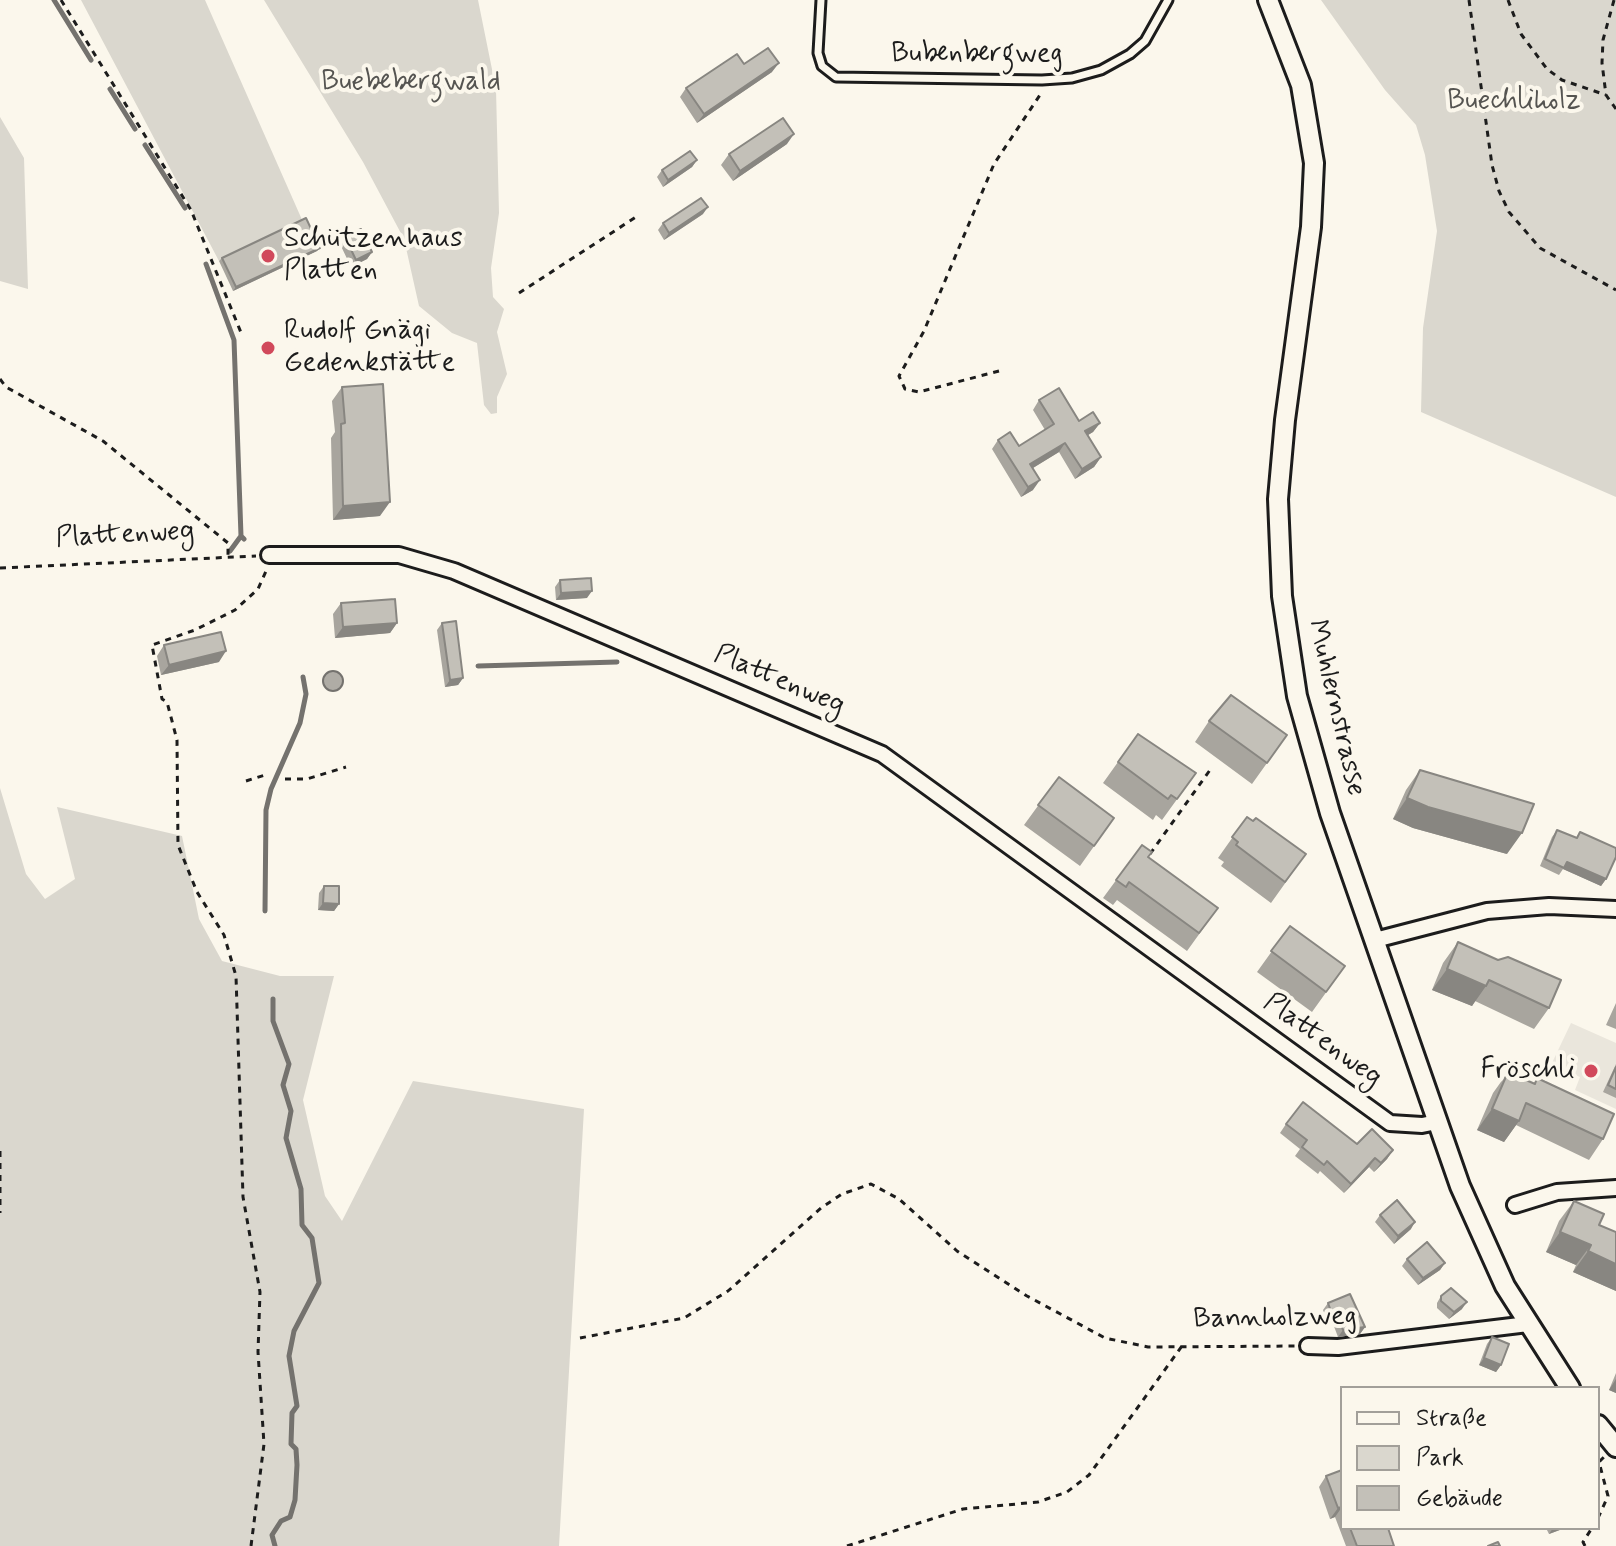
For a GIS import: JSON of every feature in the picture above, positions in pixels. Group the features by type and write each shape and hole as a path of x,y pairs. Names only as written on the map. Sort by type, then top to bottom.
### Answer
{"street":[{"name":"Muhlernstrasse","path":"1268,0 1301,85 1314,163 1311,227 1280,474 1278,542 1285,627 1312,753 1437,1122 1488,1253 1528,1324 1569,1386"},
{"name":"Plattenweg","path":"269,555 340,552 399,555 454,571 882,754 1390,1123 1422,1125 1437,1122"},
{"path":"1375,940 1487,911 1549,906 1616,909"},
{"path":"1515,1205 1557,1192 1616,1188"},
{"name":"Bannholzweg","path":"1308,1346 1338,1347 1528,1324"},
{"path":"1600,1429 1612,1451"}],"lane":[{"name":"Bubenbergweg","path":"821,0 818,53 822,66 836,77 1042,80 1072,78 1101,70 1130,54 1145,41 1168,0"}],"path":[{"path":"61,0 191,210 242,335"},
{"path":"1469,0 1492,165 1509,212 1540,248 1616,290"},
{"path":"1508,0 1521,34 1547,69 1562,80 1606,95"},
{"path":"1614,0 1603,40 1606,95 1616,109"},
{"path":"999,371 919,392 905,389 899,376 924,331 994,164 1040,98 1042,80"},
{"path":"519,293 636,217"},
{"path":"0,379 6,387 103,441 228,543 228,557"},
{"path":"251,1546 264,1444 258,1352 260,1292 243,1197 236,976 224,935 197,892 178,845 177,740 159,686 152,645 195,630 250,599 267,571 269,555"},
{"name":"Plattenweg","path":"0,568 269,555"},
{"path":"285,779 307,779 346,767"},
{"path":"1143,864 1210,770"},
{"path":"246,781 265,775"},
{"path":"0,1151 0,1213"},
{"path":"580,1338 684,1318 728,1291 821,1208 842,1194 871,1184 899,1199 957,1251 1027,1296 1095,1333 1123,1344 1182,1346"},
{"name":"Bannholzweg","path":"847,1546 963,1509 1054,1498 1089,1475 1182,1346 1308,1346"},
{"path":"1600,1466 1608,1496 1600,1514"}],"shaded area":[{"path":"333,671 340,674 343,681 340,688 333,691 326,688 323,681 326,674"},
{"name":"Fröschli","path":"1571,1023 1616,1043 1616,1109 1575,1090 1580,1077 1551,1065"}],"green space":[{"path":"81,0 205,0 303,222 219,261"},
{"name":"Buebebergwald","path":"264,0 478,0 496,89 499,213 491,268 493,297 504,309 497,332 507,374 497,397 497,413 491,414 484,405 477,343 452,333 419,306 404,239 363,162"},
{"name":"Buechliholz","path":"1321,0 1616,0 1616,497 1421,412 1423,328 1437,231 1425,155 1416,125 1385,90"},
{"path":"0,117 24,158 28,289 0,281"},
{"path":"0,788 26,874 45,899 75,879 57,807 182,836 199,919 222,961 280,976 334,976 303,1100 325,1196 342,1221 413,1081 584,1109 559,1546 0,1546"}],"building":[{"path":"768,48 779,63 704,114 686,88 737,54 744,64"},
{"path":"783,118 794,134 740,171 729,154"},
{"path":"690,151 697,160 668,180 662,170"},
{"path":"701,198 708,207 669,233 663,223"},
{"name":"Schützenhaus Platten","path":"306,218 320,248 236,287 222,258"},
{"path":"361,229 372,252 356,260 345,237"},
{"path":"383,384 390,502 343,506 341,424 345,423 342,387"},
{"path":"1059,388 1079,421 1093,412 1100,423 1085,431 1101,457 1082,469 1065,443 1030,464 1040,480 1028,487 998,440 1010,432 1019,446 1054,424 1039,400"},
{"path":"591,578 592,591 561,593 560,580"},
{"path":"395,599 397,623 343,627 341,603"},
{"path":"456,621 463,678 450,680 442,623"},
{"path":"221,632 226,651 169,665 164,645"},
{"path":"1231,695 1287,735 1267,763 1209,721"},
{"path":"1138,734 1196,773 1177,799 1171,795 1168,799 1118,762"},
{"path":"1420,770 1534,804 1522,833 1428,807 1407,798"},
{"path":"1059,777 1114,818 1094,846 1038,805"},
{"path":"1247,817 1253,821 1256,818 1306,854 1285,882 1236,845 1238,842 1232,837"},
{"path":"1557,830 1577,838 1580,832 1616,848 1616,857 1606,879 1567,862 1564,868 1545,859"},
{"path":"1142,845 1152,852 1148,857 1218,908 1199,933 1129,882 1126,887 1116,880"},
{"path":"324,886 339,886 339,904 323,903"},
{"path":"1290,926 1345,966 1326,992 1271,951"},
{"path":"1458,942 1498,960 1508,957 1561,980 1549,1008 1489,980 1486,986 1447,969"},
{"path":"1616,1067 1616,1089 1608,1085"},
{"path":"1508,1072 1535,1084 1537,1078 1614,1114 1603,1139 1526,1103 1519,1121 1492,1109"},
{"path":"1303,1102 1357,1144 1372,1129 1393,1150 1381,1163 1375,1158 1351,1184 1327,1161 1324,1165 1302,1147 1307,1140 1286,1124"},
{"path":"1397,1200 1415,1222 1398,1236 1380,1215"},
{"path":"1574,1201 1604,1214 1599,1225 1616,1232 1616,1264 1588,1251 1591,1245 1560,1232"},
{"path":"1427,1242 1445,1263 1423,1278 1407,1259"},
{"path":"1451,1288 1467,1302 1454,1312 1441,1301 1441,1296"},
{"path":"1350,1294 1365,1327 1343,1330 1337,1314 1332,1314 1328,1303"},
{"path":"1492,1337 1509,1344 1501,1365 1484,1358"},
{"path":"1340,1471 1340,1508 1338,1508 1326,1476"},
{"path":"1351,1530 1389,1530 1394,1546 1357,1546"}],"waterway":[{"path":"54,0 91,60"},
{"path":"110,89 135,129"},
{"path":"145,145 185,208"},
{"path":"206,264 234,340 241,536 244,539"},
{"path":"230,551 241,536"},
{"path":"478,666 617,662"},
{"path":"265,911 266,810 271,789 300,723 306,694 303,677"},
{"path":"273,999 273,1021 289,1064 283,1085 291,1111 286,1138 301,1189 302,1225 312,1238 319,1283 294,1331 289,1356 297,1406 292,1413 291,1444 296,1449 295,1500 290,1517 281,1521 272,1535 275,1546"}],"place":[{"name":"Schützenhaus Platten","path":"268,256"},
{"name":"Rudolf Gnägi Gedenkstätte","path":"268,348"},
{"name":"Fröschli","path":"1591,1071"}]}
